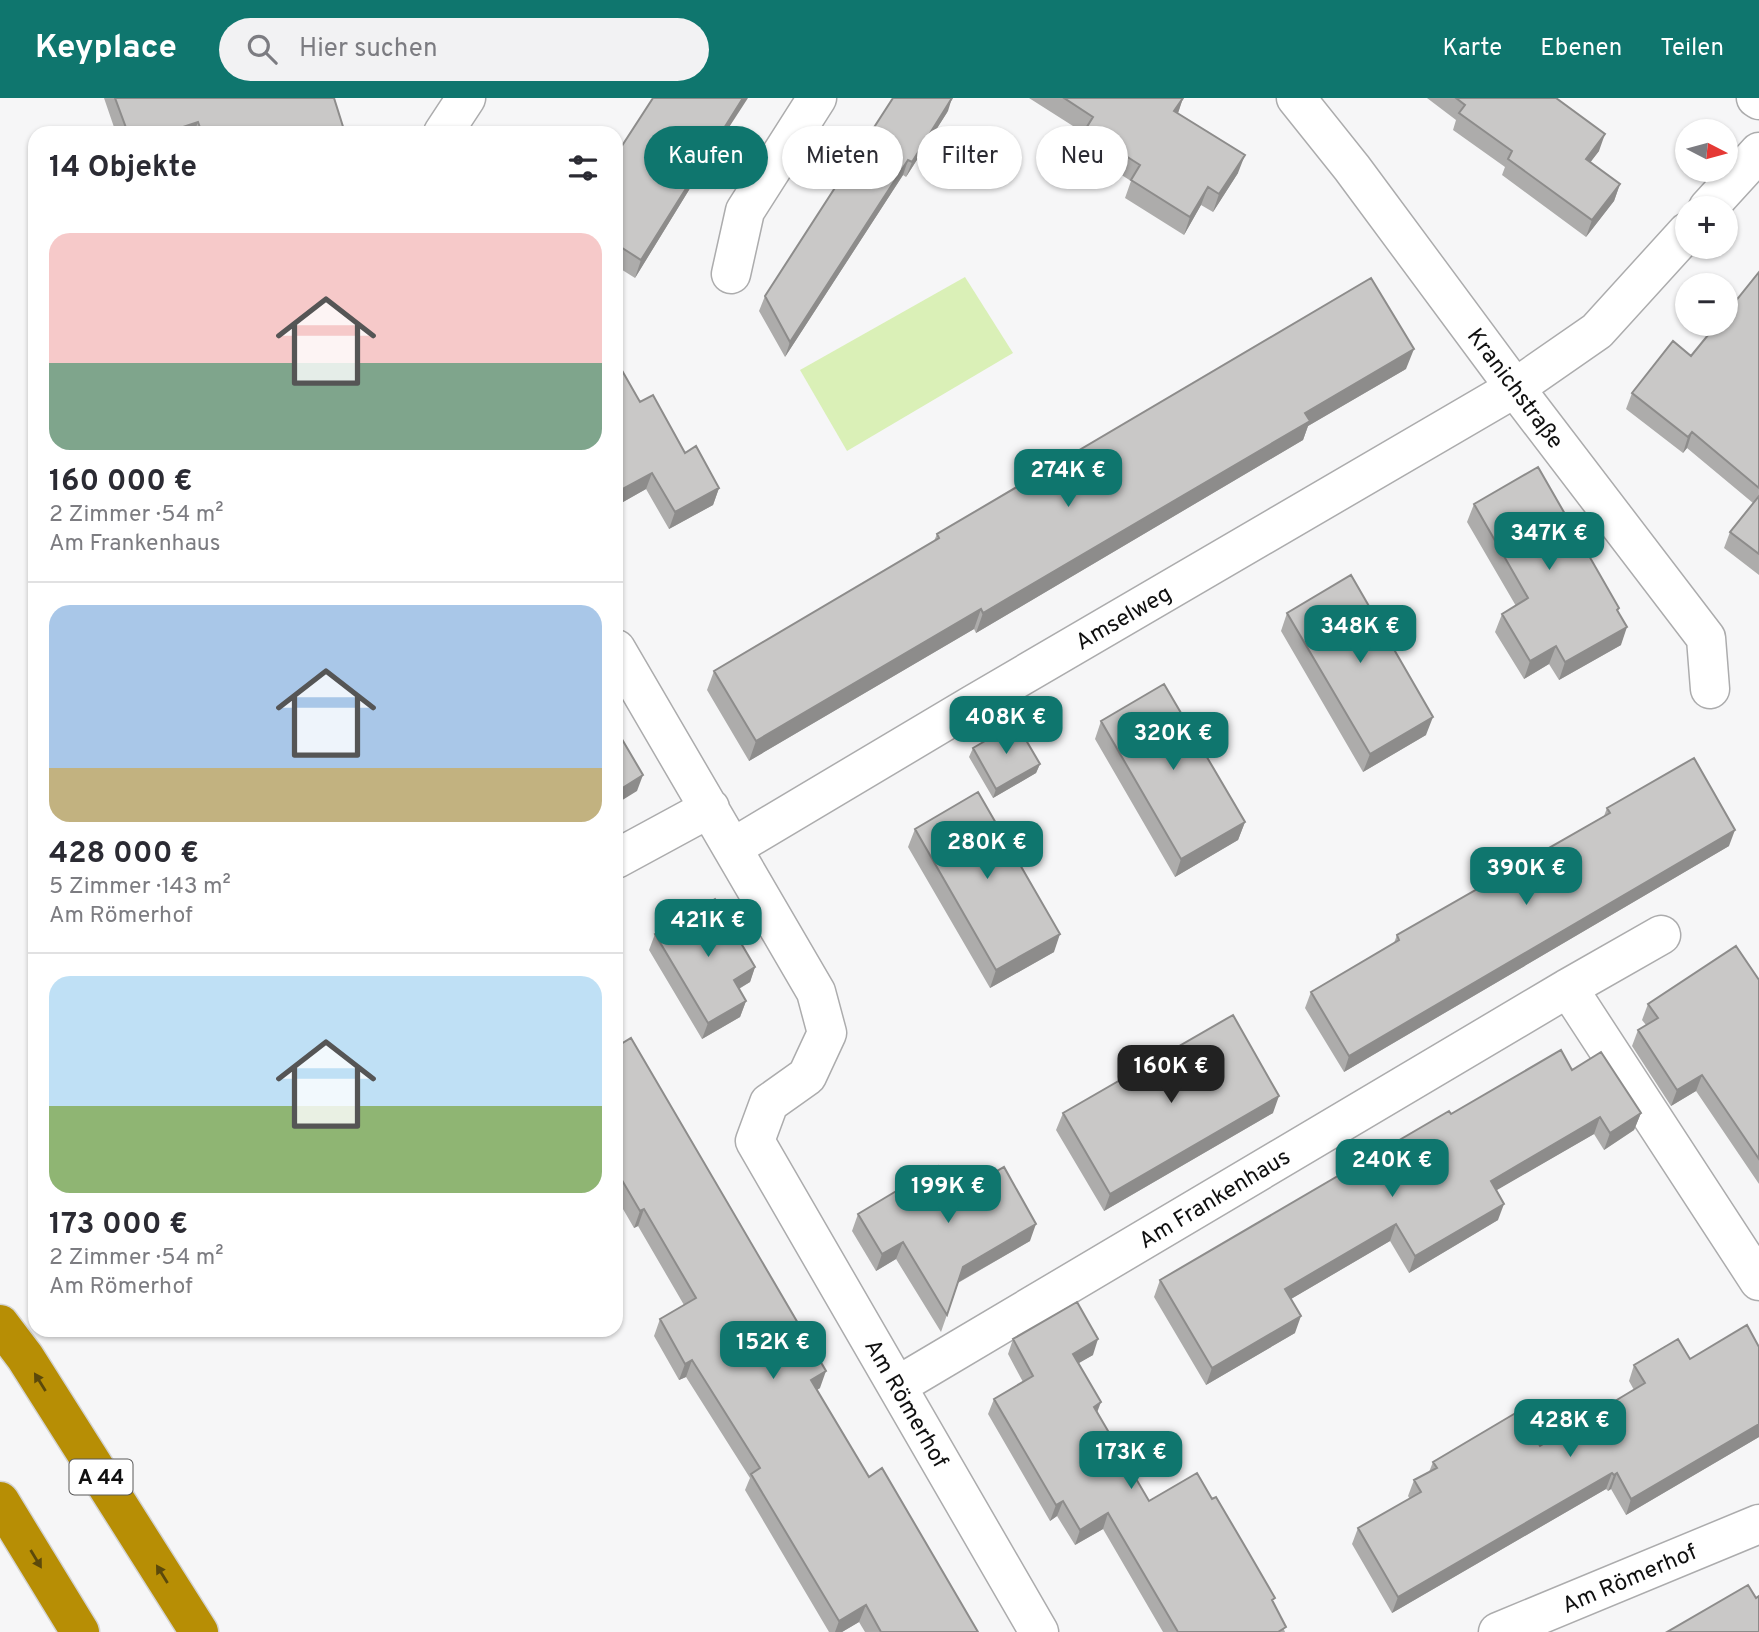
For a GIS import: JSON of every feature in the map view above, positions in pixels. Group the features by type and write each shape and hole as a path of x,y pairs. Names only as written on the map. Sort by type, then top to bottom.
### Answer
{"highway":[{"name":"A 44","path":"0,1324 32,1369 199,1632"},
{"path":"0,1501 80,1632"}],"street":[{"path":"448,126 466,98"},
{"path":"731,274 745,211 817,98"},
{"name":"Kranichstraße","path":"1296,98 1352,168 1515,388 1706,638 1710,689"},
{"path":"1719,196 1759,152"},
{"name":"Amselweg","path":"732,848 1515,388 1597,331 1675,245"},
{"path":"623,661 732,848"},
{"path":"623,855 710,808"},
{"name":"Am Römerhof","path":"732,848 816,992 827,1033 807,1076 769,1103 755,1141 1039,1632"},
{"name":"Am Frankenhaus","path":"897,1386 1661,935"},
{"path":"1568,988 1759,1281"},
{"name":"Am Römerhof","path":"1498,1632 1759,1524"}],"green space":[{"path":"965,277 1013,353 847,451 800,370"}],"building":[{"path":"115,98 334,98 343,126 199,126 198,122 186,126 125,126"},
{"path":"653,98 743,98 725,126 644,126 644,189 686,189 641,260 623,248 623,144"},
{"path":"893,98 952,98 934,126 917,126 917,154 912,162 908,160 903,168 903,126 875,126"},
{"path":"1064,98 1183,98 1174,111 1245,155 1219,194 1208,187 1190,217 1131,180 1140,165 1128,157 1128,126 1087,126 1093,117"},
{"path":"1456,98 1556,98 1605,134 1586,159 1620,184 1592,220 1508,159 1512,151 1459,113 1465,105"},
{"path":"834,189 889,189 790,342 765,296"},
{"path":"1759,272 1759,488 1692,432 1688,437 1632,393 1673,341 1691,356 1707,336 1738,336 1738,298"},
{"path":"1371,278 1414,349 1305,413 1310,421 983,613 981,609 756,741 714,671 939,538 937,534"},
{"path":"623,372 640,402 653,395 685,453 696,446 719,488 675,512 652,473 623,489"},
{"path":"1538,467 1619,608 1617,610 1627,627 1565,662 1556,646 1530,661 1502,614 1528,598 1474,504"},
{"path":"1759,496 1759,554 1730,532"},
{"path":"1351,575 1433,717 1370,754 1287,613"},
{"path":"1164,684 1245,822 1181,859 1101,721"},
{"path":"1016,723 1040,764 996,789 973,748"},
{"path":"623,741 643,775 623,788"},
{"path":"1694,758 1735,830 1349,1056 1311,992 1399,940 1397,935 1610,813 1607,808"},
{"path":"978,792 1060,934 996,970 915,829"},
{"path":"715,899 755,967 734,980 746,1001 708,1023 655,934"},
{"path":"1736,946 1759,980 1759,1159 1702,1075 1677,1090 1638,1030 1658,1018 1648,1004"},
{"path":"1233,1015 1279,1096 1110,1194 1063,1113"},
{"path":"631,1038 826,1371 811,1380 869,1477 882,1468 978,1632 881,1632 866,1605 839,1621 751,1474 760,1468 692,1360 685,1364 660,1319 696,1298 644,1209 640,1211 623,1182 623,1043"},
{"path":"1561,1050 1572,1070 1601,1052 1641,1113 1610,1133 1600,1117 1491,1181 1504,1204 1415,1256 1396,1224 1285,1289 1301,1316 1212,1368 1160,1280 1449,1111 1451,1114"},
{"path":"938,1166 956,1195 1004,1167 1036,1224 963,1267 947,1315 903,1242 882,1254 858,1214"},
{"path":"1077,1302 1098,1339 1073,1354 1101,1402 1094,1407 1149,1501 1197,1473 1212,1499 1216,1497 1275,1598 1272,1600 1286,1627 1278,1632 1178,1632 1108,1513 1080,1530 1063,1501 1056,1505 994,1399 1033,1376 1013,1339"},
{"path":"1747,1325 1759,1347 1759,1424 1631,1499 1617,1473 1612,1473 1398,1597 1358,1528 1421,1492 1414,1480 1437,1468 1433,1462 1519,1411 1540,1446 1645,1383 1634,1365 1678,1339 1690,1359"},
{"path":"1748,1585 1756,1598 1759,1596 1759,1632 1667,1632"}]}
